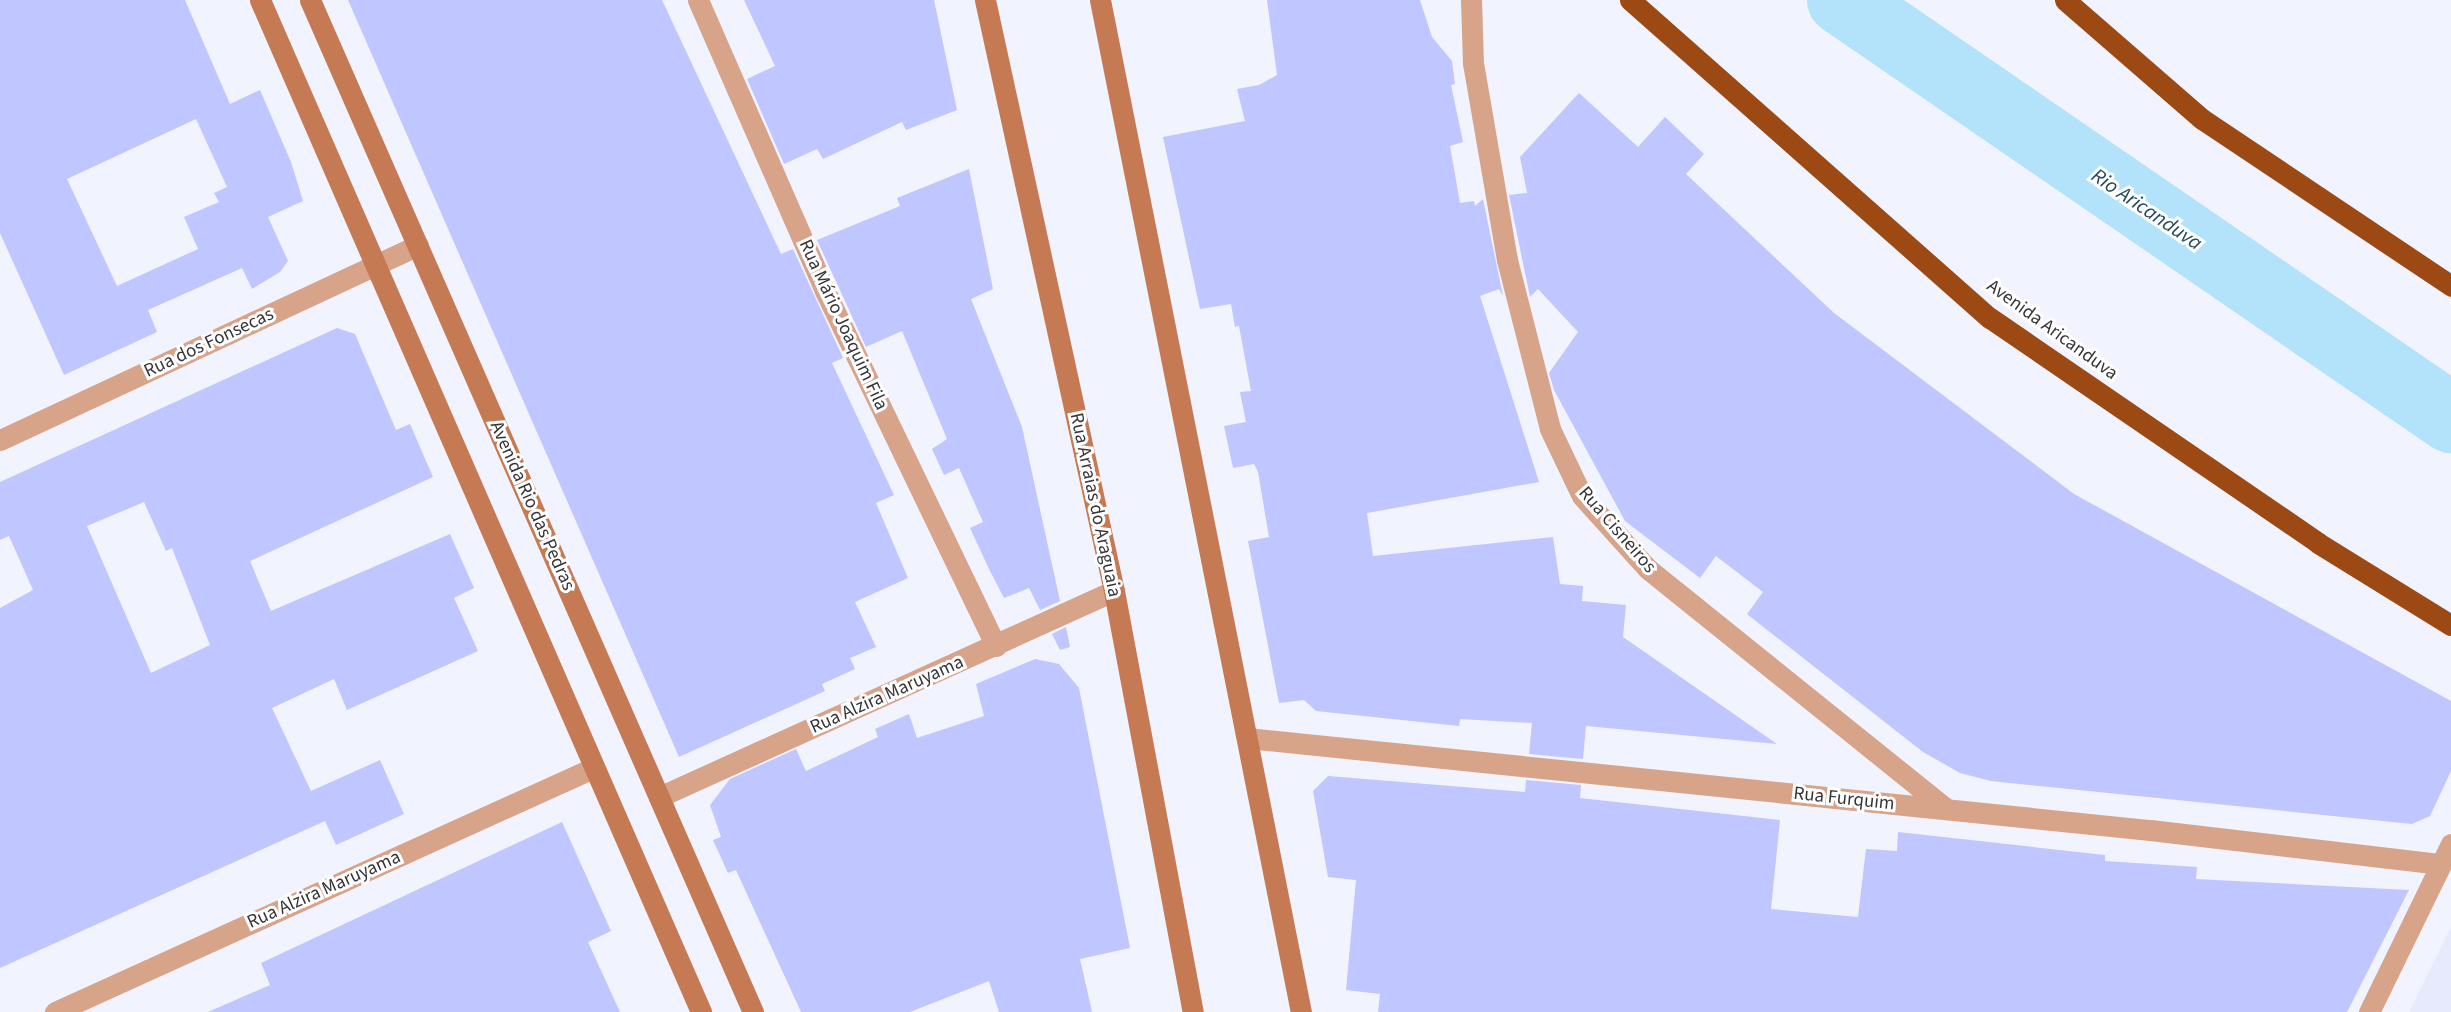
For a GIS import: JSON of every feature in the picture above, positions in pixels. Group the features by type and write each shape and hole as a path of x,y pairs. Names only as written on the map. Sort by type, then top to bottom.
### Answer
{"highway":[{"name":"Avenida Aricanduva","path":"1630,0 1990,318 2318,542 2451,625"},
{"path":"2066,0 2202,119 2451,286"}],"main road":[{"path":"260,0 701,1012"},
{"name":"Avenida Rio das Pedras","path":"310,0 753,1012"},
{"name":"Rua Arraias do Araguaia","path":"985,0 1114,591 1193,1012"},
{"path":"1100,0 1301,1012"}],"street":[{"name":"Rua Mário Joaquim Fila","path":"698,0 825,290 996,646"},
{"name":"Rua Cisneiros","path":"1471,0 1473,63 1507,260 1550,429 1582,496 1648,569 1947,809"},
{"name":"Rua dos Fonsecas","path":"0,440 418,246"},
{"name":"Rua Alzira Maruyama","path":"659,797 1114,591"},
{"name":"Rua Furquim","path":"1247,738 1947,809 2441,864"},
{"name":"Rua Alzira Maruyama","path":"55,1012 593,768"},
{"path":"2369,1012 2451,844"}],"shaded area":[{"path":"2451,927 2451,1012 2409,1012"}],"building":[{"path":"0,0 185,0 230,104 260,90 291,162 303,201 268,217 288,261 280,272 252,289 242,268 148,310 157,332 64,375 0,233","holes":["196,119 227,187 214,193 219,202 184,217 198,249 117,286 67,179"]},
{"path":"348,0 662,0 781,254 793,249 843,358 832,363 894,495 876,503 908,578 855,602 876,647 850,658 855,669 822,684 825,691 679,757"},
{"path":"744,0 934,0 957,110 906,130 902,122 823,159 817,149 784,164 747,79 775,66"},
{"path":"1267,0 1420,0 1432,37 1452,61 1455,84 1451,85 1463,142 1450,146 1460,203 1474,201 1475,206 1483,199 1503,296 1499,289 1480,296 1539,482 1367,513 1373,556 1553,537 1560,584 1583,586 1582,601 1626,605 1623,637 1777,744 1586,726 1583,759 1529,754 1532,723 1460,719 1459,726 1316,711 1304,700 1279,703 1248,541 1269,537 1258,472 1254,464 1233,468 1224,426 1246,422 1240,392 1251,391 1239,326 1235,327 1231,304 1200,309 1163,137 1245,121 1237,89 1259,85 1277,75"},
{"path":"1579,93 1638,147 1665,117 1704,154 1686,174 1834,313 2074,494 2451,701 2451,771 2430,816 2412,824 1991,781 1960,773 1923,752 1747,614 1763,592 1716,556 1700,578 1625,521 1554,390 1549,373 1578,332 1538,289 1530,297 1509,195 1527,193 1520,157"},
{"path":"969,169 993,289 971,299 1022,427 1060,601 1040,610 1029,588 1004,598 989,569 970,528 983,522 959,468 944,475 932,449 947,439 902,331 866,347 817,240 900,206 897,198"},
{"path":"337,328 355,334 396,430 410,424 433,477 250,561 271,611 450,534 474,588 454,598 478,651 347,710 334,679 272,708 311,791 380,760 404,814 336,845 325,821 0,968 0,608 33,590 9,536 0,540 0,482","holes":["144,502 166,551 172,548 210,645 151,673 87,526"]},
{"path":"1066,627 1070,647 1060,650 1052,634"},
{"path":"1035,659 1059,664 1079,688 1130,948 1080,959 1092,1012 999,1012 989,981 910,1012 801,1012 736,870 728,873 713,840 721,837 710,805 730,779 796,749 806,771 878,737 875,729 909,714 917,738 984,716 976,684"},
{"path":"1328,776 1525,792 1526,780 1581,785 1580,798 1780,820 1771,909 1858,917 1866,849 1897,851 1898,832 2105,855 2105,861 2197,867 2196,879 2409,890 2347,1012 1378,1012 1380,994 1346,990 1356,880 1328,877 1313,791"},
{"path":"562,822 611,931 588,942 620,1012 208,1012 270,985 261,963"}],"waterway":[{"name":"Rio Aricanduva","path":"1842,0 2451,418"}]}
